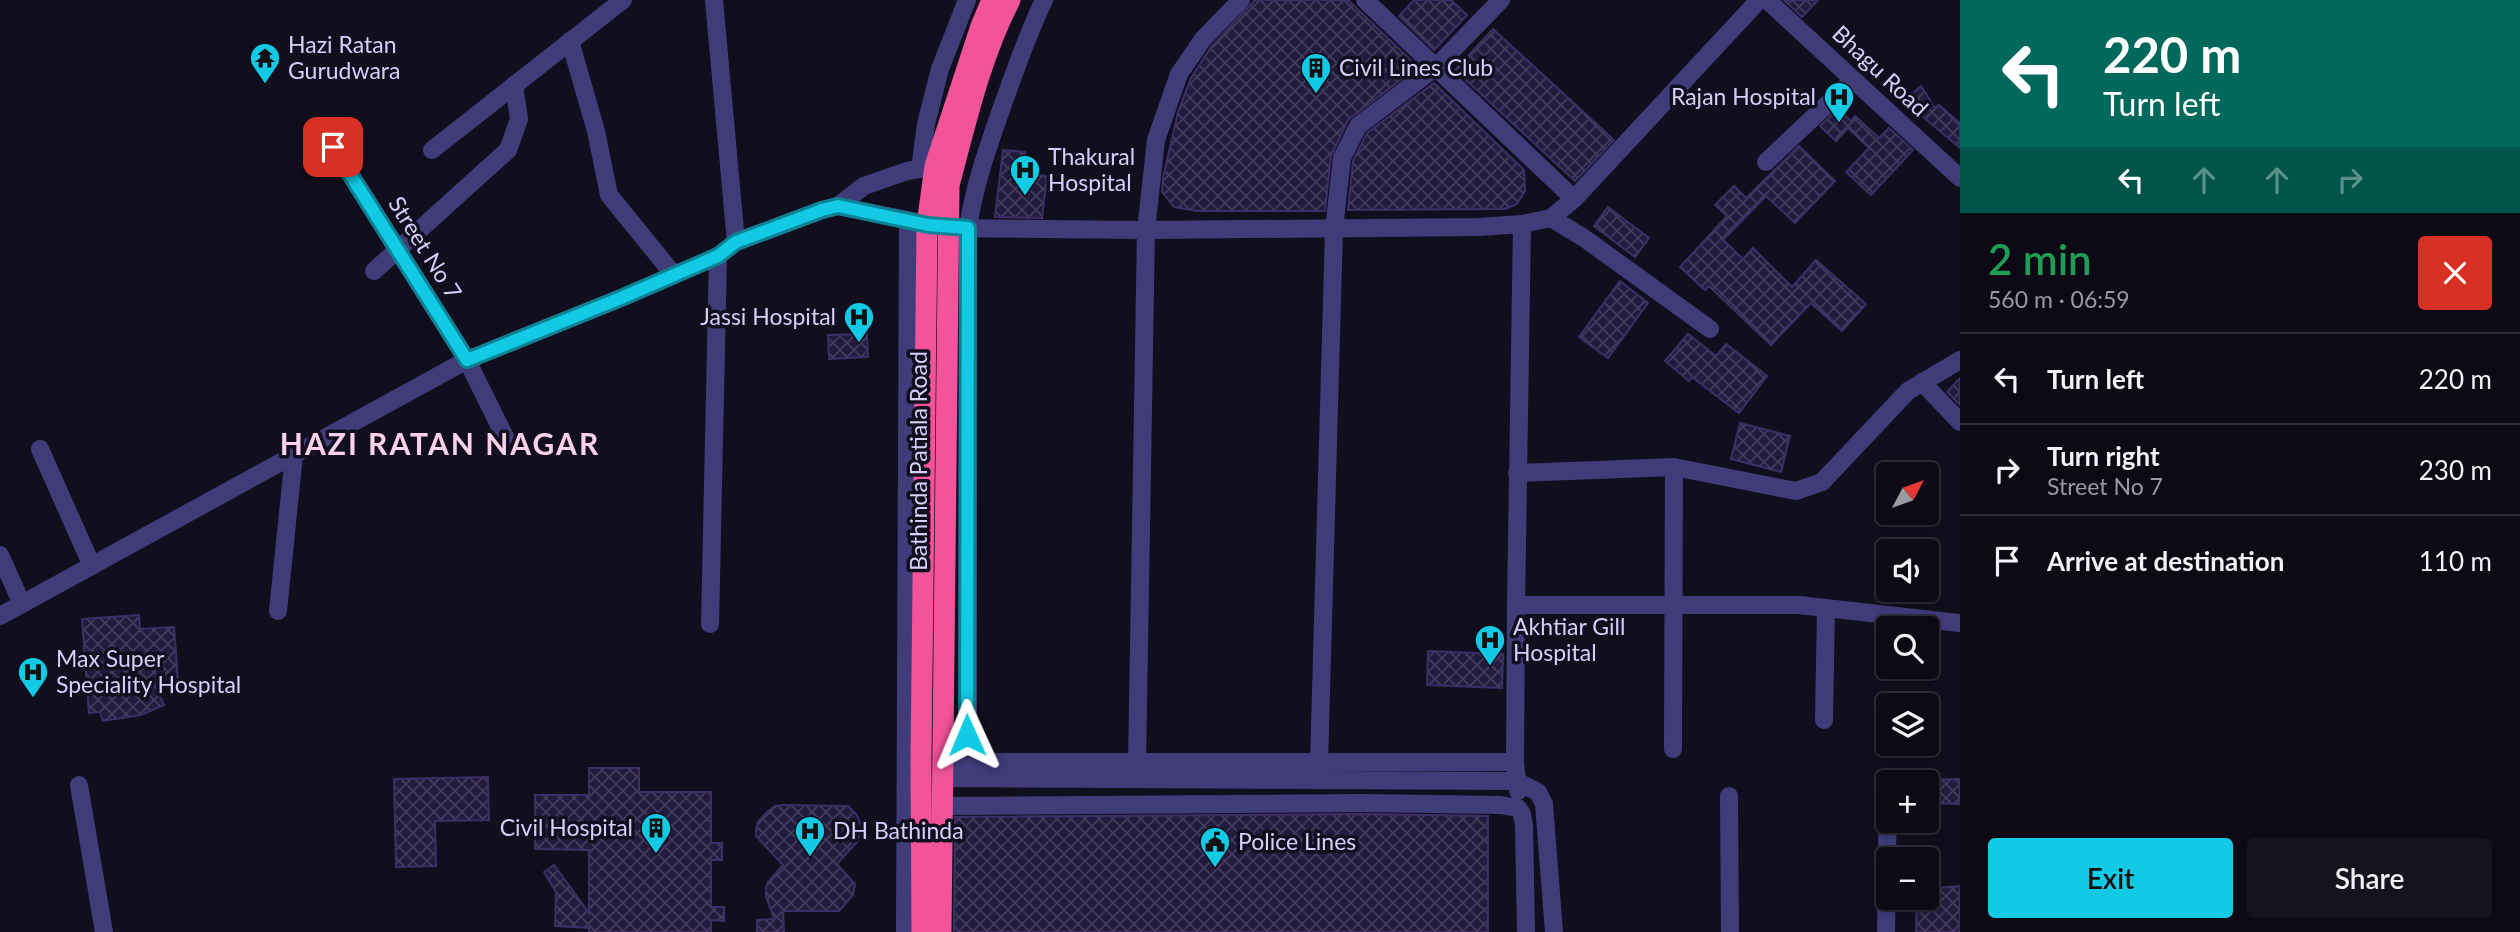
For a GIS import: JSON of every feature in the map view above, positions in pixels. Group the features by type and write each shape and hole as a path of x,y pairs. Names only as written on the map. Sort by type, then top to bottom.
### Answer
{"highway":[{"path":"922,932 921,761 938,225 937,165 981,26 992,0"},
{"path":"937,165 1010,0"},
{"name":"Bathinda Patiala Road","path":"938,225 943,770 941,932"}],"street":[{"path":"432,150 623,0"},
{"path":"714,0 736,242"},
{"path":"0,616 467,360 718,256 736,242 838,206 864,187 937,165 926,124 940,69 967,0"},
{"path":"938,225 971,203 1029,31 1044,0"},
{"path":"1136,764 1146,230 1156,140 1179,75 1203,39 1241,0"},
{"path":"1365,0 1574,199"},
{"path":"1319,764 1334,229 1342,158 1359,126 1436,67 1501,0"},
{"path":"838,206 938,225 1146,230 1479,227 1522,224 1551,218 1574,199 1759,0"},
{"name":"Bhagu Road","path":"1767,0 1960,178"},
{"path":"570,41 596,131 609,195 674,275"},
{"path":"1766,162 1853,79"},
{"path":"374,271 508,150 519,119 514,85"},
{"name":"Street No 7","path":"320,126 467,360 505,437"},
{"path":"1551,218 1584,238 1710,329"},
{"path":"1522,224 1515,762 1518,808 1524,825 1526,932"},
{"path":"938,225 969,806"},
{"path":"905,932 938,225"},
{"path":"710,624 718,256"},
{"path":"1517,473 1674,467 1796,491 1822,482 1908,391 1960,360"},
{"path":"1922,382 1960,422"},
{"path":"40,449 92,566"},
{"path":"278,611 294,455"},
{"path":"1673,749 1674,467"},
{"path":"0,555 22,604"},
{"path":"1516,605 1799,605 1960,623"},
{"path":"1824,720 1826,608"},
{"path":"969,770 1136,764 1515,762"},
{"path":"943,770 1516,781 1538,792 1544,804 1554,932"},
{"path":"79,785 104,932"},
{"path":"1729,796 1730,932"},
{"path":"942,806 1361,803 1501,805 1518,808"},
{"path":"1886,932 1887,833"}],"building":[{"name":"Civil Lines Club","path":"1255,0 1348,0 1418,67 1348,120 1331,156 1325,211 1197,211 1174,207 1162,192 1178,112 1191,78 1211,47"},
{"path":"1414,0 1451,0 1467,15 1434,50 1399,16"},
{"path":"1784,0 1818,0 1802,17"},
{"path":"1493,29 1614,140 1575,181 1455,70"},
{"path":"1434,83 1524,170 1525,191 1517,204 1505,209 1348,210 1353,161 1367,133"},
{"path":"1921,86 1935,108 1939,105 1960,123 1960,148 1904,101"},
{"path":"1838,109 1851,121 1855,116 1879,138 1889,128 1913,150 1871,195 1846,172 1869,148 1848,128 1836,141 1820,126"},
{"path":"1799,146 1835,181 1795,223 1766,196 1723,240 1743,259 1753,248 1792,287 1816,260 1866,304 1842,331 1811,303 1771,345 1709,286 1705,290 1680,267 1727,216 1715,205 1734,186 1746,198"},
{"path":"1003,150 1025,152 1023,173 1047,176 1042,218 995,217"},
{"path":"1608,207 1649,238 1635,257 1594,226"},
{"path":"1620,281 1648,303 1608,358 1579,337"},
{"path":"867,334 868,357 829,359 828,335"},
{"path":"1688,334 1716,356 1726,344 1767,376 1739,413 1692,377 1689,381 1665,361"},
{"path":"1960,378 1960,405 1947,392"},
{"path":"1740,423 1790,436 1781,472 1731,459"},
{"path":"139,615 140,629 174,627 178,681 154,683 164,705 141,715 103,721 100,712 89,713 82,619"},
{"path":"1428,651 1503,654 1502,688 1427,685"},
{"name":"Civil Hospital","path":"589,768 639,768 639,792 711,792 711,843 722,843 722,860 711,860 711,907 724,907 724,921 711,920 711,932 589,932 589,928 555,926 556,892 544,872 554,865 589,913 589,850 535,849 535,795 589,795"},
{"path":"488,777 489,820 435,821 436,866 396,867 394,779"},
{"path":"1960,779 1960,804 1939,803 1939,780"},
{"path":"782,805 848,806 857,815 862,828 857,842 837,864 855,884 853,895 839,911 783,911 784,932 757,932 757,920 774,919 766,888 783,865 756,836 756,829 758,822 767,812"},
{"name":"Police Lines","path":"1361,814 1488,816 1488,932 954,932 955,817"},
{"path":"1960,886 1960,932 1916,932 1917,910 1939,910 1939,888"}],"place":[{"name":"Hazi Ratan Gurudwara","path":"265,85"},
{"name":"Civil Lines Club","path":"1316,95"},
{"name":"Rajan Hospital","path":"1839,124"},
{"name":"Thakural Hospital","path":"1025,197"},
{"name":"Jassi Hospital","path":"859,344"},
{"name":"Akhtiar Gill Hospital","path":"1490,667"},
{"name":"Max Super Speciality Hospital","path":"33,699"},
{"name":"Civil Hospital","path":"656,855"},
{"name":"DH Bathinda","path":"810,858"},
{"name":"Police Lines","path":"1215,869"}],"district":[{"name":"HAZI RATAN NAGAR","path":"440,445"}],"route":[{"path":"333,147 467,360 718,256 736,242 822,210 838,206 928,225 968,228 967,735"}]}
